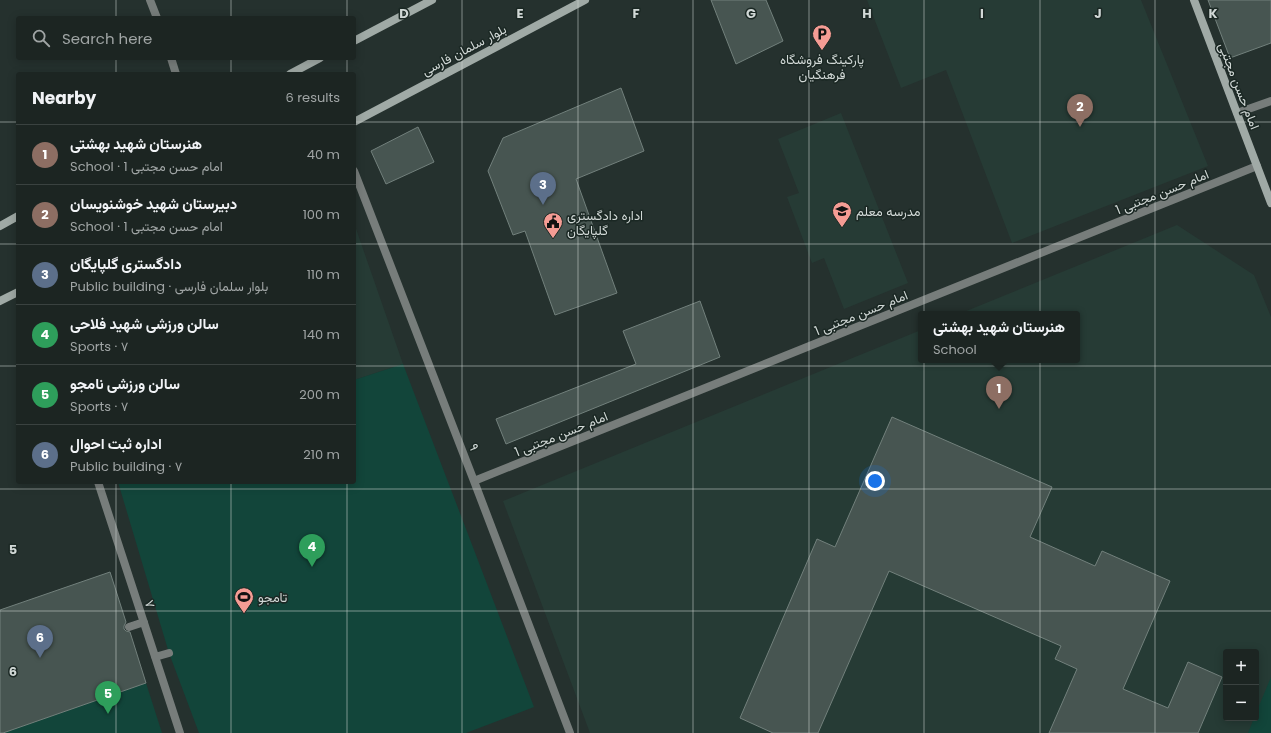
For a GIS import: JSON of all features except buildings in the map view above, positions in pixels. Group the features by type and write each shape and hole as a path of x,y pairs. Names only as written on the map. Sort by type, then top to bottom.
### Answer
{"main road":[{"path":"356,40 432,0"},
{"name":"بلوار سلمان فارسی","path":"356,121 585,0"},
{"name":"امام حسن مجتبی","path":"1194,0 1271,203"},
{"path":"294,72 316,60"},
{"path":"0,226 16,217"},
{"path":"0,301 16,293"}],"street":[{"path":"150,0 155,16"},
{"path":"172,60 175,72"},
{"path":"1237,114 1271,101"},
{"name":"امام حسن مجتبی 1","path":"474,481 1257,166"},
{"name":"۹","path":"356,176 570,733"},
{"name":"۷","path":"99,484 180,733"},
{"path":"129,627 144,622"},
{"path":"155,657 170,653"}],"shaded area":[{"path":"867,0 1141,0 1208,166 1012,243 946,70 901,88"},
{"name":"مدرسه معلم","path":"841,113 908,283 844,309 824,258 812,263 787,197 799,193 778,139"},
{"path":"1177,225 1254,275 1271,317 1271,733 590,733 503,501 918,331 918,363 1080,363 1080,311 966,311"},
{"path":"356,229 403,364 356,379"}],"green space":[{"path":"403,364 534,707 466,733 199,733 169,653 119,484 356,484 356,379"},
{"path":"1271,677 1271,733 1248,733 1253,721 1259,721 1259,706"},
{"path":"146,683 162,733 3,733"}],"place":[{"name":"پارکینگ فروشگاه فرهنگیان","path":"822,51"},
{"name":"دبیرستان شهید خوشنویسان","path":"1080,127"},
{"name":"دادگستری گلپایگان","path":"543,205"},
{"name":"مدرسه معلم","path":"842,228"},
{"name":"اداره دادگستری گلپایگان","path":"553,239"},
{"name":"هنرستان شهید بهشتی","path":"999,409"},
{"name":"سالن ورزشی شهید فلاحی","path":"312,567"},
{"name":"تامجو","path":"244,614"},
{"name":"اداره ثبت احوال","path":"40,658"},
{"name":"سالن ورزشی نامجو","path":"108,714"}]}
